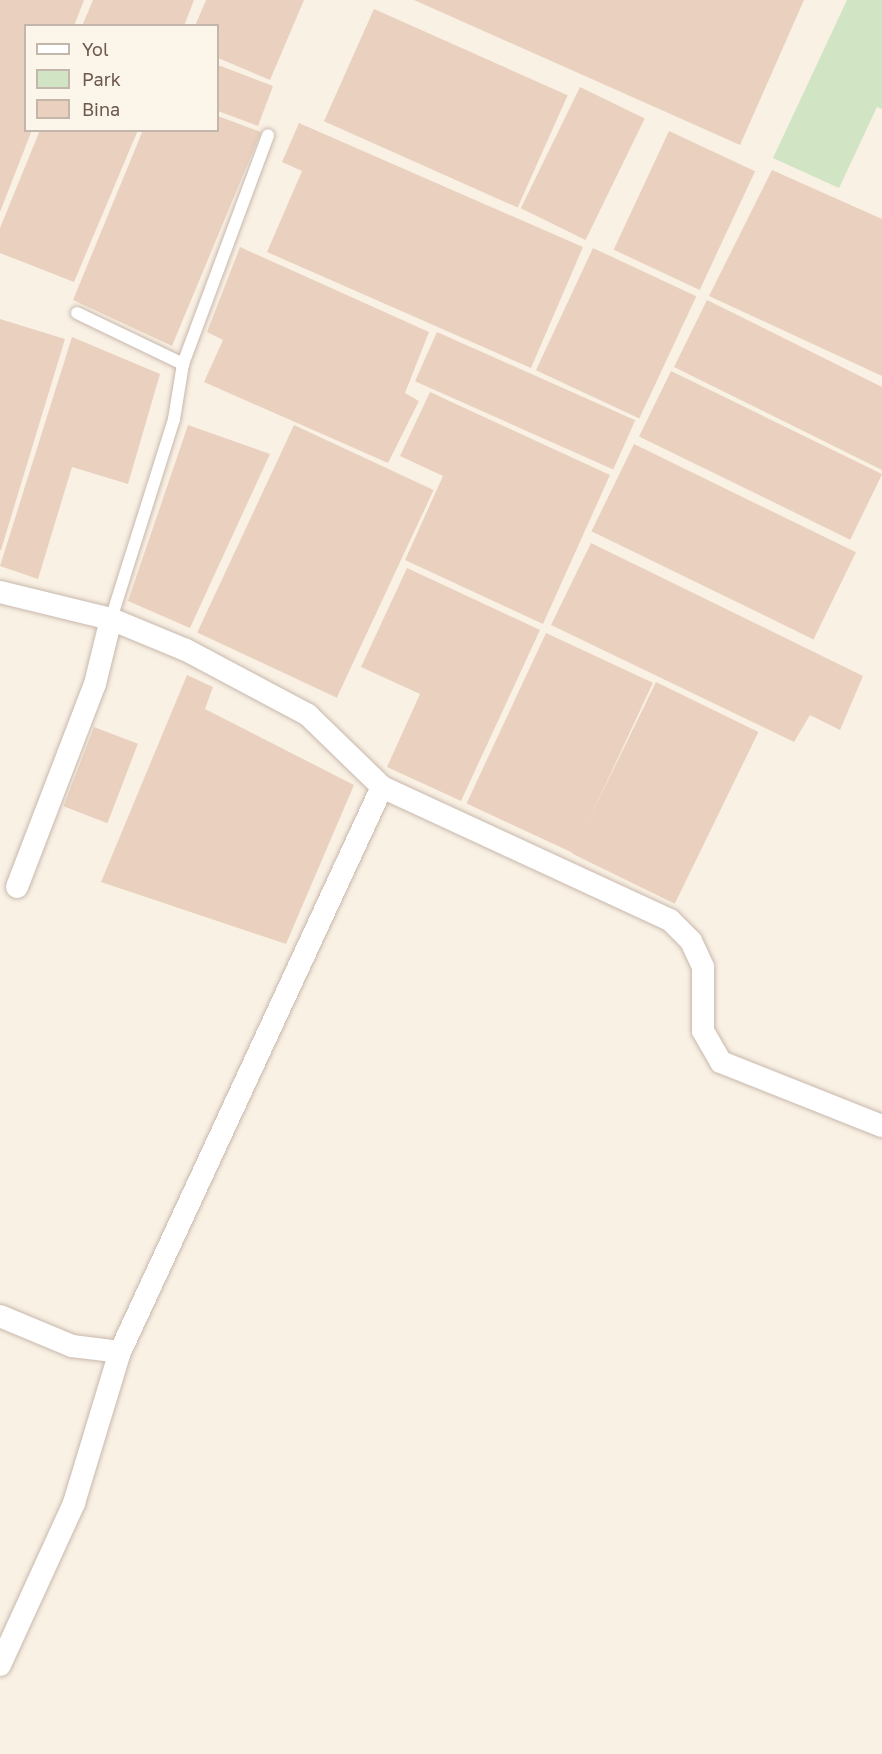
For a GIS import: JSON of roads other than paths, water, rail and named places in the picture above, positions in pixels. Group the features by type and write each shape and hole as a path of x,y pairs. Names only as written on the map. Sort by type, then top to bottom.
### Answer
{"street":[{"path":"0,592 111,619 186,650 308,715 382,787 670,920 691,940 703,967 703,1031 721,1062 882,1126"},
{"path":"16,887 95,684 111,619"},
{"path":"0,1665 74,1503 120,1352 382,787"},
{"path":"0,1316 72,1346 120,1352"}],"lane":[{"path":"111,619 174,419 183,364 268,135"},
{"path":"77,313 183,364"}]}
